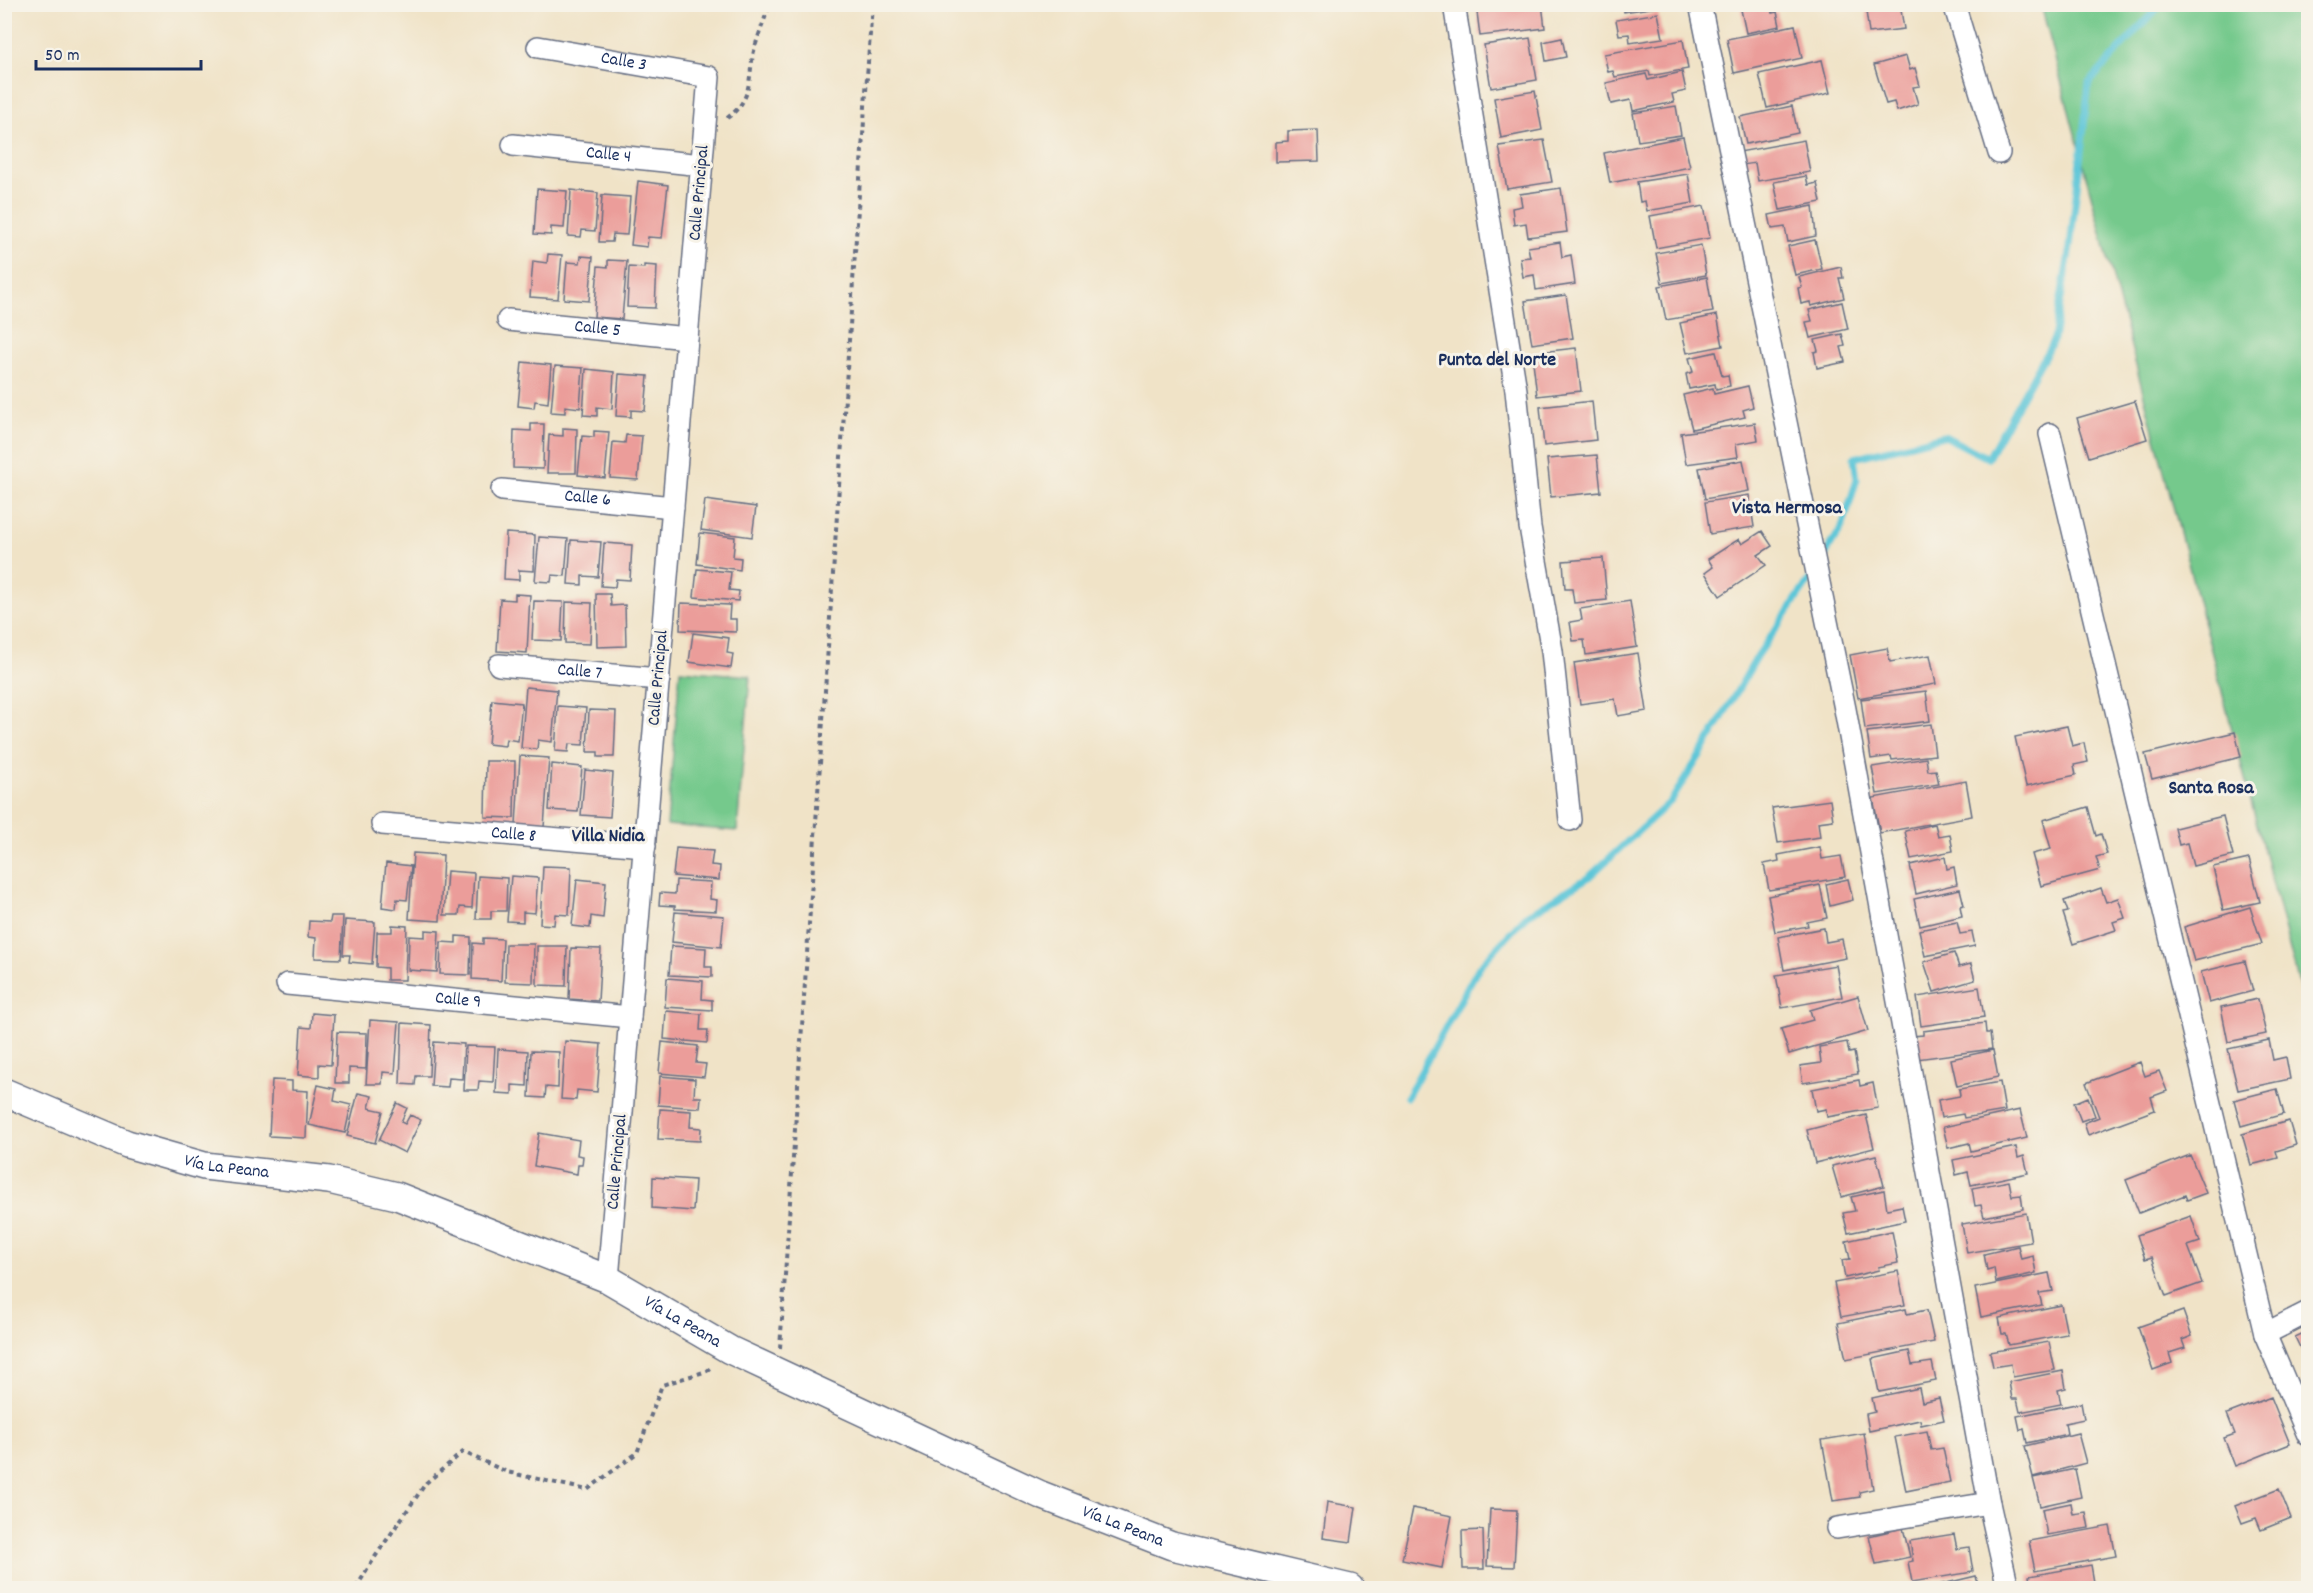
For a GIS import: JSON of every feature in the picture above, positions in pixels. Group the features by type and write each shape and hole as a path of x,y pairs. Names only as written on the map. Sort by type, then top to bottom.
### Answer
{"street":[{"path":"1454,4 1516,390 1530,527 1552,651 1570,820"},
{"path":"1700,4 1845,709 1989,1503 2008,1588"},
{"path":"1954,4 1999,153"},
{"name":"Calle 3","path":"538,47 710,77"},
{"name":"Calle Principal","path":"608,1279 710,77"},
{"name":"Calle 4","path":"513,145 702,165"},
{"name":"Calle 5","path":"508,320 687,338"},
{"path":"2050,434 2265,1334 2308,1435"},
{"name":"Calle 6","path":"502,490 673,507"},
{"name":"Calle 7","path":"499,665 659,679"},
{"name":"Calle 8","path":"382,825 645,846"},
{"name":"Calle 9","path":"287,984 630,1017"},
{"name":"Vía La Peana","path":"4,1092 127,1144 204,1166 329,1180 397,1196 608,1279 730,1350 1041,1496 1172,1546 1350,1588"},
{"path":"2265,1334 2308,1312"},
{"path":"1837,1528 1989,1503"}],"path":[{"path":"706,123 723,121 740,108 750,85 754,54 770,4"},
{"path":"778,1372 872,4"},
{"path":"356,1588 426,1483 463,1452 507,1472 587,1490 637,1453 662,1385 707,1371 730,1350"}],"green space":[{"path":"2041,5 2308,5 2308,1018"},
{"path":"680,670 750,676 737,831 667,825"}],"building":[{"path":"1476,4 1542,4 1545,28 1480,36"},
{"path":"1623,4 1657,4 1657,7 1624,12"},
{"path":"1770,4 1772,13 1777,12 1780,26 1746,33 1740,5"},
{"path":"1865,4 1896,4 1897,10 1901,10 1904,29 1869,33"},
{"path":"1658,13 1663,38 1630,43 1629,34 1619,35 1616,20"},
{"path":"1795,25 1802,58 1734,73 1727,39"},
{"path":"1530,38 1537,80 1491,88 1484,45"},
{"path":"1562,38 1566,57 1546,61 1543,42"},
{"path":"1683,40 1688,69 1650,76 1649,71 1615,77 1613,71 1608,72 1604,54"},
{"path":"1906,56 1910,70 1915,68 1920,86 1913,87 1918,104 1897,111 1894,102 1886,104 1874,65"},
{"path":"1822,60 1830,93 1767,108 1759,74"},
{"path":"1682,72 1686,91 1672,94 1674,102 1633,111 1631,100 1611,104 1606,83 1646,74 1648,80"},
{"path":"1535,91 1542,130 1501,138 1494,98"},
{"path":"1676,106 1681,135 1638,141 1633,113"},
{"path":"1792,106 1798,133 1746,144 1740,117"},
{"path":"1318,130 1319,161 1276,162 1276,142 1288,141 1288,131"},
{"path":"1683,137 1690,167 1610,183 1604,153"},
{"path":"1544,140 1552,182 1507,189 1499,146"},
{"path":"1804,140 1810,172 1758,181 1755,163 1742,165 1739,152"},
{"path":"1688,174 1693,203 1647,211 1645,201 1640,202 1637,182"},
{"path":"1806,176 1808,185 1817,183 1821,202 1780,210 1774,182"},
{"path":"638,181 668,185 662,238 648,237 647,247 631,245"},
{"path":"1561,188 1567,232 1528,237 1526,223 1514,225 1512,208 1522,206 1520,194"},
{"path":"537,189 567,191 564,228 551,227 551,235 534,234"},
{"path":"571,190 598,193 595,231 582,230 581,237 568,236"},
{"path":"602,195 630,197 627,235 613,234 612,242 599,242"},
{"path":"1704,206 1710,238 1656,248 1650,216"},
{"path":"1813,206 1816,236 1788,242 1785,227 1772,229 1769,215"},
{"path":"1815,240 1822,269 1795,275 1788,246"},
{"path":"1560,242 1562,257 1571,255 1575,284 1536,290 1534,275 1523,277 1520,258 1530,257 1528,247"},
{"path":"1701,245 1706,275 1662,283 1656,253"},
{"path":"548,254 562,255 558,299 530,297 533,261 547,263"},
{"path":"581,256 593,257 589,301 564,299 567,262 580,263"},
{"path":"608,260 627,261 622,319 594,317 598,266 608,267"},
{"path":"644,265 657,266 655,308 627,307 629,267 644,268"},
{"path":"1841,267 1843,278 1839,278 1844,298 1811,306 1810,302 1801,304 1798,288 1802,287 1799,277"},
{"path":"1707,277 1713,312 1666,320 1659,286"},
{"path":"1566,295 1573,338 1532,344 1525,301"},
{"path":"1842,302 1848,329 1810,338 1806,322 1812,321 1809,310"},
{"path":"1717,315 1723,346 1687,353 1680,323"},
{"path":"1842,334 1845,346 1841,347 1845,362 1817,368 1814,352 1818,351 1815,340"},
{"path":"1576,348 1581,391 1537,396 1532,353"},
{"path":"1716,352 1722,376 1728,375 1730,386 1716,389 1715,384 1689,389 1686,374 1693,372 1689,358"},
{"path":"522,362 551,365 548,403 535,401 534,408 518,406"},
{"path":"555,366 583,368 580,408 565,406 565,413 551,412"},
{"path":"586,369 614,372 612,409 597,407 597,416 583,415"},
{"path":"619,374 648,376 645,411 631,410 631,417 616,416"},
{"path":"1748,386 1753,407 1743,410 1745,417 1692,429 1683,395 1713,388 1714,394"},
{"path":"1592,401 1596,440 1544,446 1540,407"},
{"path":"2135,401 2147,439 2089,457 2077,418"},
{"path":"1755,423 1758,440 1736,444 1738,457 1686,464 1681,433"},
{"path":"531,424 544,424 543,469 513,468 514,430 531,431"},
{"path":"563,428 577,429 576,473 547,473 549,435 563,436"},
{"path":"594,431 609,432 605,478 578,475 582,436 594,437"},
{"path":"626,435 642,436 638,480 610,478 613,442 625,443"},
{"path":"1597,455 1601,492 1551,497 1547,459"},
{"path":"1743,460 1749,491 1705,499 1699,468"},
{"path":"1749,495 1754,527 1710,534 1705,502"},
{"path":"705,500 756,507 752,537 701,530"},
{"path":"1762,531 1772,546 1758,555 1766,565 1720,596 1705,573 1713,567 1708,559 1739,539 1742,544"},
{"path":"506,533 535,535 534,571 519,570 519,580 504,579"},
{"path":"700,533 735,537 733,557 741,558 740,570 697,564"},
{"path":"539,537 568,539 565,576 552,575 551,582 535,581"},
{"path":"571,540 601,542 598,577 582,576 582,585 568,584"},
{"path":"604,543 632,545 630,580 616,579 615,587 601,586"},
{"path":"1603,558 1607,600 1574,603 1572,589 1565,589 1563,561"},
{"path":"697,569 731,572 729,590 739,591 738,601 694,597"},
{"path":"515,594 530,595 527,653 497,651 500,599 515,600"},
{"path":"596,594 610,594 611,606 625,605 626,646 597,647"},
{"path":"534,601 563,602 561,641 532,640"},
{"path":"1630,601 1637,647 1586,655 1584,640 1573,641 1570,622 1582,620 1580,609"},
{"path":"566,602 592,603 590,644 565,643"},
{"path":"681,603 730,605 729,619 736,619 736,632 680,630"},
{"path":"693,633 729,638 727,653 733,654 731,668 689,662"},
{"path":"1887,648 1890,662 1930,655 1936,684 1858,698 1850,655"},
{"path":"1638,653 1647,711 1618,716 1615,699 1580,704 1574,663"},
{"path":"526,687 557,690 552,742 538,740 537,749 521,748"},
{"path":"1926,691 1930,721 1865,729 1861,699"},
{"path":"492,700 522,703 518,741 506,739 505,746 488,744"},
{"path":"558,706 586,708 583,745 569,744 568,752 555,751"},
{"path":"589,710 616,711 614,757 598,757 598,752 587,752"},
{"path":"1931,724 1935,755 1892,760 1891,756 1871,759 1867,732"},
{"path":"2067,726 2072,746 2084,743 2088,762 2074,765 2076,775 2026,786 2015,737"},
{"path":"2235,732 2241,757 2152,779 2145,754"},
{"path":"520,756 549,758 544,827 516,825"},
{"path":"1926,758 1928,771 1936,770 1939,784 1877,794 1872,767"},
{"path":"486,761 515,761 514,818 485,817"},
{"path":"552,764 582,767 578,812 549,810"},
{"path":"585,770 613,773 610,817 581,815"},
{"path":"1966,781 1972,816 1880,833 1873,798"},
{"path":"1830,800 1833,820 1818,822 1820,837 1778,843 1772,808"},
{"path":"2088,807 2096,836 2101,834 2107,854 2096,857 2100,870 2041,886 2032,854 2051,849 2043,820"},
{"path":"2223,816 2233,856 2193,866 2187,843 2179,845 2175,828"},
{"path":"1935,824 1938,836 1950,834 1953,851 1911,859 1905,831"},
{"path":"1820,847 1822,859 1841,856 1845,877 1769,890 1764,864 1779,861 1778,855"},
{"path":"676,848 713,851 711,865 720,866 719,880 673,876"},
{"path":"413,853 443,855 440,921 409,919"},
{"path":"1945,857 1947,869 1954,867 1957,884 1916,894 1910,865"},
{"path":"2249,859 2260,902 2223,910 2213,867"},
{"path":"386,863 411,866 407,900 397,899 396,909 382,907"},
{"path":"543,866 571,867 569,915 555,914 554,925 540,924"},
{"path":"447,871 474,873 472,908 460,907 459,915 444,915"},
{"path":"478,876 507,878 506,911 491,911 491,919 476,919"},
{"path":"511,876 538,878 535,913 523,912 523,922 507,921"},
{"path":"577,879 606,882 603,918 591,916 590,928 572,926"},
{"path":"1848,879 1853,900 1830,906 1826,884"},
{"path":"676,880 711,882 710,899 717,900 716,911 675,909 675,906 659,905 660,893 675,894"},
{"path":"1820,885 1827,918 1807,922 1808,926 1775,932 1768,896"},
{"path":"2101,888 2106,902 2118,898 2125,918 2113,922 2116,930 2073,944 2063,913 2068,912 2064,901"},
{"path":"1960,889 1964,905 1960,906 1962,916 1920,926 1914,899"},
{"path":"2250,907 2262,944 2194,961 2184,927"},
{"path":"675,912 724,916 721,947 672,942"},
{"path":"331,916 343,916 341,959 315,958 316,938 308,937 309,921 330,922"},
{"path":"345,920 375,922 372,964 349,962 350,955 343,955"},
{"path":"1957,922 1960,934 1972,932 1975,946 1925,956 1919,930"},
{"path":"392,925 407,926 405,980 387,980 387,968 376,967 377,932 392,932"},
{"path":"1824,928 1826,942 1842,939 1846,958 1784,970 1778,937"},
{"path":"425,930 439,931 437,972 408,970 409,936 425,937"},
{"path":"456,936 471,937 470,975 440,974 441,942 456,943"},
{"path":"483,938 503,939 501,981 472,979 473,943 483,944"},
{"path":"506,944 534,944 533,983 505,982"},
{"path":"537,946 567,946 566,986 537,985"},
{"path":"671,946 706,948 705,967 712,967 712,977 669,975"},
{"path":"571,948 601,949 598,1001 569,999"},
{"path":"1954,953 1959,967 1971,964 1975,980 1934,992 1924,962"},
{"path":"2245,961 2253,991 2209,1003 2201,972"},
{"path":"1836,965 1842,997 1782,1008 1776,975"},
{"path":"667,978 703,981 702,999 712,1000 712,1010 665,1007"},
{"path":"1979,987 1984,1017 1921,1026 1917,997"},
{"path":"1858,996 1868,1031 1789,1054 1781,1029 1813,1020 1810,1010"},
{"path":"2258,999 2266,1034 2228,1042 2221,1007"},
{"path":"666,1011 701,1014 700,1030 708,1030 707,1043 664,1039"},
{"path":"312,1013 334,1015 331,1065 319,1064 319,1077 298,1075 301,1027 311,1028"},
{"path":"370,1020 399,1022 395,1073 383,1072 382,1084 366,1084"},
{"path":"402,1023 431,1025 429,1076 416,1076 415,1085 400,1084"},
{"path":"1985,1023 1986,1033 1990,1033 1992,1049 1917,1059 1913,1036 1923,1035 1923,1031"},
{"path":"337,1032 367,1033 366,1069 349,1068 349,1083 335,1083"},
{"path":"2269,1040 2273,1060 2286,1057 2290,1079 2238,1090 2228,1049"},
{"path":"565,1041 601,1044 597,1092 577,1090 576,1100 561,1099"},
{"path":"434,1042 464,1044 462,1079 449,1078 448,1087 431,1086"},
{"path":"662,1042 698,1046 696,1063 706,1064 704,1077 659,1073"},
{"path":"1847,1042 1849,1053 1854,1052 1858,1074 1803,1083 1800,1066 1821,1063 1819,1047"},
{"path":"466,1046 495,1047 493,1082 479,1081 478,1090 464,1090"},
{"path":"498,1049 528,1051 527,1086 512,1085 512,1094 496,1093"},
{"path":"1993,1050 1998,1077 1957,1086 1951,1059"},
{"path":"531,1051 559,1052 558,1088 546,1087 545,1098 529,1097"},
{"path":"2140,1062 2145,1076 2159,1071 2167,1091 2151,1097 2155,1110 2088,1135 2084,1123 2099,1117 2086,1083"},
{"path":"660,1076 695,1079 694,1097 701,1097 700,1108 658,1105"},
{"path":"272,1080 292,1081 292,1090 308,1091 306,1138 269,1136"},
{"path":"1859,1080 1860,1086 1873,1083 1878,1108 1827,1117 1826,1109 1816,1111 1812,1089"},
{"path":"2000,1082 2005,1111 1964,1118 1963,1114 1941,1118 1938,1100 1960,1096 1959,1089"},
{"path":"318,1085 336,1089 334,1101 351,1105 345,1133 309,1125"},
{"path":"2277,1089 2284,1114 2241,1126 2234,1100"},
{"path":"358,1093 372,1096 369,1108 383,1111 375,1143 347,1136"},
{"path":"2088,1097 2095,1116 2081,1121 2074,1103"},
{"path":"397,1103 407,1108 401,1122 405,1124 410,1115 421,1120 405,1153 379,1140"},
{"path":"660,1109 691,1111 690,1127 701,1128 700,1141 658,1139"},
{"path":"2020,1110 2027,1138 1971,1151 1969,1143 1948,1148 1943,1127"},
{"path":"1866,1115 1874,1148 1815,1163 1807,1130"},
{"path":"2289,1121 2296,1145 2276,1151 2278,1158 2251,1165 2242,1134"},
{"path":"539,1133 579,1140 577,1155 583,1156 582,1165 578,1165 577,1174 534,1166"},
{"path":"2016,1147 2018,1158 2024,1156 2028,1173 1971,1185 1968,1172 1956,1175 1953,1160"},
{"path":"1876,1155 1884,1186 1841,1197 1832,1166"},
{"path":"2190,1155 2206,1193 2187,1200 2185,1195 2139,1213 2126,1180"},
{"path":"653,1177 695,1180 693,1211 652,1208"},
{"path":"2009,1181 2012,1196 2021,1195 2023,1209 1984,1217 1981,1205 1975,1206 1972,1188"},
{"path":"1884,1190 1887,1209 1902,1206 1905,1221 1848,1233 1843,1213 1855,1211 1851,1197"},
{"path":"2026,1213 2031,1242 1967,1253 1962,1224"},
{"path":"2191,1216 2200,1242 2188,1246 2202,1283 2166,1296 2152,1257 2145,1259 2137,1235"},
{"path":"1892,1231 1898,1263 1845,1278 1842,1260 1850,1259 1846,1241"},
{"path":"2018,1246 2021,1259 2033,1256 2036,1273 1996,1282 1994,1268 1987,1270 1984,1254"},
{"path":"1898,1271 1905,1305 1841,1317 1834,1283"},
{"path":"2049,1273 2053,1291 2039,1293 2042,1305 1981,1317 1975,1288"},
{"path":"2061,1305 2067,1334 2009,1345 2006,1334 2002,1334 1999,1318"},
{"path":"1906,1309 1907,1314 1927,1310 1934,1342 1846,1359 1838,1323"},
{"path":"2183,1311 2192,1336 2182,1340 2185,1348 2169,1353 2172,1363 2153,1370 2138,1327"},
{"path":"2308,1331 2308,1364 2295,1337"},
{"path":"2049,1342 2055,1370 2013,1377 2011,1364 1993,1367 1990,1352"},
{"path":"1909,1351 1912,1365 1932,1362 1936,1381 1879,1392 1872,1359"},
{"path":"2063,1371 2066,1388 2058,1390 2061,1404 2020,1412 2017,1399 2012,1399 2009,1382"},
{"path":"1919,1388 1922,1402 1939,1398 1944,1420 1921,1425 1920,1420 1869,1431 1866,1414 1875,1412 1872,1398"},
{"path":"2271,1397 2290,1444 2235,1466 2224,1438 2235,1434 2227,1414"},
{"path":"2081,1403 2084,1419 2065,1423 2067,1434 2027,1443 2024,1429 2020,1430 2017,1416"},
{"path":"1927,1431 1931,1450 1943,1448 1950,1482 1906,1491 1895,1437"},
{"path":"1864,1433 1873,1489 1859,1492 1860,1497 1833,1501 1822,1440"},
{"path":"2078,1433 2086,1463 2033,1477 2025,1446"},
{"path":"2075,1469 2081,1497 2040,1506 2033,1478"},
{"path":"2279,1489 2291,1518 2261,1530 2256,1518 2242,1523 2235,1506"},
{"path":"1327,1502 1356,1507 1351,1542 1323,1538"},
{"path":"2071,1503 2073,1514 2086,1512 2089,1528 2047,1535 2042,1509"},
{"path":"1413,1508 1452,1516 1442,1568 1402,1560"},
{"path":"1490,1509 1517,1510 1514,1567 1487,1566"},
{"path":"2110,1526 2116,1556 2035,1571 2029,1541"},
{"path":"1903,1528 1910,1557 1876,1564 1869,1536"},
{"path":"1483,1530 1484,1569 1463,1569 1462,1531"},
{"path":"1954,1534 1957,1549 1969,1547 1973,1572 1912,1582 1908,1562 1913,1561 1910,1541"},
{"path":"2091,1565 2095,1588 2031,1588 2029,1576"},
{"path":"1976,1576 1979,1588 1926,1588"}],"waterway":[{"path":"1821,562 1843,525 1857,479 1854,458 1944,436 1988,458 2054,339 2070,247 2089,83 2162,4"},
{"path":"1407,1097 1479,967 1526,916 1589,877 1671,801 1758,655 1812,576"}],"district":[{"name":"Punta del Norte","path":"1497,361"},
{"name":"Vista Hermosa","path":"1787,509"},
{"name":"Santa Rosa","path":"2211,789"},
{"name":"Villa Nidia","path":"608,837"}]}
